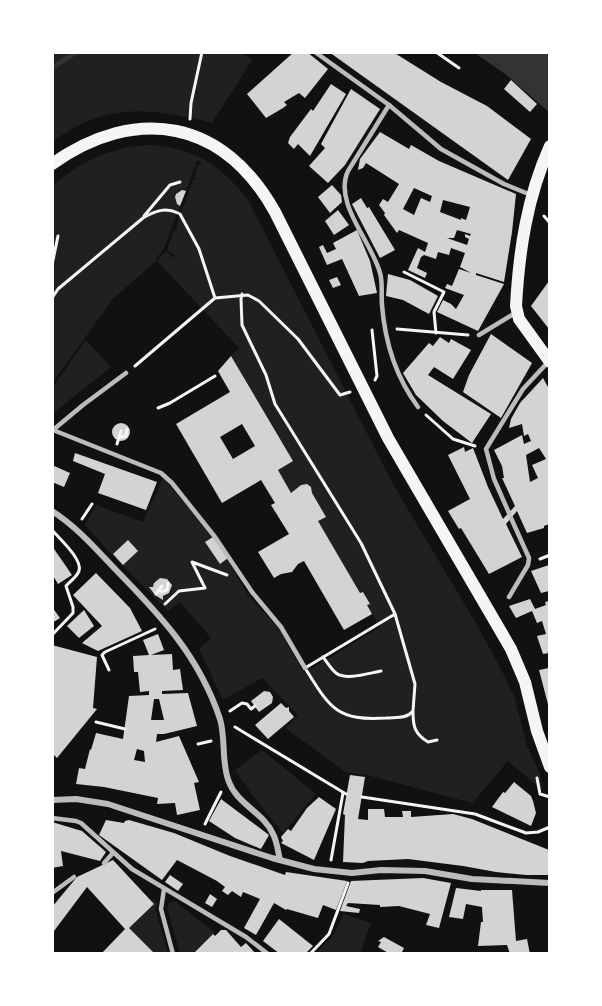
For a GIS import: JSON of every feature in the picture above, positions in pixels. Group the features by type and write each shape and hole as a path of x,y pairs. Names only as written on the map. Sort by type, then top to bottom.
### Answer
{"main road":[{"path":"52,164 81,145 111,133 129,129 164,129 177,131 212,144 254,178 275,212 388,438 512,649 525,682 549,767"},
{"path":"549,146 531,195 522,252 517,312 523,325 549,362"}],"street":[{"path":"52,511 76,528 157,612 190,656 207,687 220,718 225,739 228,780 238,796 274,834 280,860"},
{"path":"52,800 76,799 108,804 280,860 329,871 352,873 418,870 472,879 549,883"}],"lane":[{"path":"315,52 388,105 441,149 504,184 531,195"},
{"path":"388,105 356,155 345,180 345,195 348,206 381,274 384,328 396,372 418,407"},
{"path":"478,335 517,312"},
{"path":"509,597 528,565 529,558 494,479 486,449 523,389 549,362"},
{"path":"126,373 82,405 53,430 160,473 167,478 215,537 252,592 281,627 305,668"},
{"path":"52,818 81,823 113,854 164,889 246,937 268,954"},
{"path":"104,863 113,854"},
{"path":"52,893 74,877"},
{"path":"164,889 161,909 173,954"}],"path":[{"path":"190,120 191,102 202,52"},
{"path":"436,52 459,68"},
{"path":"143,218 170,185 180,182"},
{"path":"52,298 58,289 143,218 155,211 165,209 179,214 199,249 215,298"},
{"path":"52,265 58,236"},
{"path":"404,272 444,292 434,312 436,333"},
{"path":"242,294 242,325 266,375 275,404 361,543 395,614 415,684 413,727 418,736 428,742 436,740"},
{"path":"126,373 215,298 242,294 259,301 310,354 340,395 347,394"},
{"path":"384,328 478,335"},
{"path":"158,408 215,376"},
{"path":"418,407 444,433 460,442 479,447"},
{"path":"119,437 126,436 128,429"},
{"path":"76,528 92,504"},
{"path":"52,530 80,564 80,569 66,586 73,613 52,635"},
{"path":"157,612 179,591 205,588 192,562 230,576 241,576"},
{"path":"159,590 161,592 167,590 168,583"},
{"path":"395,614 305,668 328,704 338,712 361,718 376,718 405,717 413,711"},
{"path":"109,670 103,660 102,655 105,652 168,624"},
{"path":"323,657 340,675 381,671"},
{"path":"255,706 251,709 245,702 240,703 220,718 345,794 329,871"},
{"path":"96,722 125,729"},
{"path":"537,778 540,794 549,797"},
{"path":"199,835 228,780"},
{"path":"362,797 475,814 526,833 538,832 549,827"},
{"path":"310,954 329,934 352,873"}],"shaded area":[{"path":"241,52 252,60 212,123 149,112 110,114 72,129 53,142 53,53"},
{"path":"475,53 549,53 549,112 505,74"},
{"path":"150,145 194,154 228,177 248,200 394,486 476,623 504,675 514,696 527,746 540,774 543,791 508,761 472,803 367,775 345,772 285,728 298,715 262,678 223,700 199,649 211,638 180,602 168,611 85,525 96,505 143,522 163,478 213,536 248,595 278,628 304,673 380,627 367,605 369,604 363,592 360,593 318,521 325,517 307,484 301,485 291,493 278,470 292,460 231,356 239,348 157,261 166,251 174,258 175,256 167,250 174,230 176,231 193,180 196,178 194,177 198,164 200,165 201,162 197,161 186,191 179,191 176,194 175,201 180,206 157,260 113,299 53,382 53,185 75,168 98,156 136,146"},
{"path":"86,340 111,367 53,413 53,387"},
{"path":"262,750 316,794 283,833 235,770"},
{"path":"154,899 158,904 155,908 168,953 153,953 129,928 154,904 151,901"},
{"path":"170,902 176,902 214,932 193,953 180,953 167,908"},
{"path":"344,914 371,923 360,953 316,953 333,936"}],"building":[{"path":"294,52 307,52 328,69 305,98 299,93 284,102 287,105 266,118 247,94"},
{"path":"329,52 393,52 441,82 487,106 531,139 508,180"},
{"path":"511,80 537,104 530,112 504,89"},
{"path":"331,84 346,94 310,156 298,144 294,149 288,143 290,137 311,109 313,111"},
{"path":"351,89 380,109 345,165 328,183 309,166 325,148 321,144"},
{"path":"380,132 409,149 411,145 439,161 516,194 504,282 476,273 476,275 504,284 478,331 437,312 443,300 456,309 464,295 445,288 447,284 452,286 459,269 471,273 460,267 465,253 451,248 449,255 438,252 436,259 424,255 417,268 427,273 425,278 408,270 418,248 425,252 428,243 399,230 397,233 379,205 383,199 388,202 399,184 366,163 358,170 360,159","holes":["414,188 432,196 430,202 421,198 414,215 403,209","443,200 470,207 466,220 440,212","457,230 471,234 470,236 465,234 465,237 469,239 467,245 447,238 454,238"]},
{"path":"332,185 341,195 342,202 330,213 318,197"},
{"path":"182,190 186,191 180,206 175,197"},
{"path":"361,198 395,250 380,258 352,204"},
{"path":"338,210 349,225 334,235 325,221"},
{"path":"357,230 370,261 377,293 359,296 342,259 327,265 319,247 323,245 327,253 336,249 333,243"},
{"path":"388,274 410,280 438,296 429,314 403,300 386,296"},
{"path":"337,277 341,285 333,288 329,280"},
{"path":"549,281 549,329 531,306"},
{"path":"491,334 532,363 501,418 463,392 469,375"},
{"path":"440,337 449,343 451,339 471,350 453,379 434,367 428,375 491,414 472,443 443,421 416,395 403,373 429,343 433,346"},
{"path":"231,356 293,461 278,470 291,493 301,485 307,484 311,487 326,517 318,521 360,593 363,592 370,604 367,605 372,614 344,630 304,561 298,564 292,572 274,578 258,552 289,534 271,505 275,503 261,480 222,503 176,424 230,392 218,371","holes":["242,424 255,446 233,459 220,437"]},
{"path":"543,378 549,389 549,524 544,528 527,533 517,511 506,524 522,557 489,574 448,511 470,499 448,455 464,447 465,452 473,448 503,519 515,506 502,478 504,478 502,466 494,450 522,435 524,444 531,441 528,434 524,436 522,424 509,428 520,403","holes":["539,448 546,459 532,465 538,478 530,482 526,455"]},
{"path":"121,423 127,426 130,432 127,438 121,441 115,438 112,432 115,426"},
{"path":"75,453 157,482 146,510 98,493 105,474 73,461"},
{"path":"52,465 70,473 64,487 52,482"},
{"path":"213,537 228,558 220,564 205,542"},
{"path":"128,540 138,551 123,565 113,554"},
{"path":"52,546 72,575 58,584 52,574"},
{"path":"549,565 549,591 541,593 531,571"},
{"path":"96,573 130,608 142,631 98,651 82,643 102,626 73,595"},
{"path":"160,578 167,579 172,585 169,593 163,596 163,600 149,587 153,587"},
{"path":"530,599 535,609 546,605 545,602 549,601 549,653 543,654 537,636 546,634 542,621 537,623 532,611 516,618 509,606"},
{"path":"52,607 60,618 52,623"},
{"path":"84,610 94,626 79,638 67,626"},
{"path":"158,634 164,650 151,655 172,654 173,670 180,669 183,690 162,691 162,694 188,693 197,726 157,734 156,742 179,736 199,782 194,783 200,810 177,815 175,803 157,804 158,798 76,784 79,768 85,769 96,733 123,739 129,696 149,695 149,691 140,692 138,672 134,672 133,656 149,655 143,640","holes":["154,699 159,699 164,720 151,720","137,749 144,751 145,762 134,760"]},
{"path":"52,645 97,657 93,708 97,709 57,758 52,753"},
{"path":"549,668 549,708 539,670"},
{"path":"264,691 270,692 273,697 272,703 259,712 251,701"},
{"path":"281,703 286,708 289,707 294,717 268,739 255,725"},
{"path":"350,775 365,777 358,819 368,820 368,809 384,809 385,817 403,817 402,811 411,811 411,817 453,814 472,819 549,850 549,875 496,872 408,859 363,863 343,862 345,815 343,814"},
{"path":"514,782 531,796 533,801 536,813 531,826 492,807"},
{"path":"319,797 336,809 314,860 281,843 283,841 281,837 288,829 291,831 307,808"},
{"path":"221,799 269,835 261,849 235,838 209,821"},
{"path":"106,820 124,823 129,820 174,833 285,875 286,872 347,881 336,910 323,905 318,918 286,910 274,903 256,935 244,928 260,899 243,892 241,897 232,891 228,895 222,891 225,887 217,881 177,860 162,880 99,835"},
{"path":"52,822 82,831 106,852 100,861 61,851 63,866 52,868"},
{"path":"113,860 154,904 129,928 155,954 101,954 125,929 87,887 54,931 52,930 52,907 77,877"},
{"path":"170,875 183,884 178,891 165,882"},
{"path":"423,878 451,883 439,928 426,925 430,914 399,906 380,907 380,905 348,903 346,906 360,909 359,913 340,911 351,881"},
{"path":"456,888 481,891 512,890 516,941 527,939 530,954 510,954 507,945 478,946 481,922 483,922 482,907 466,904 463,919 449,917"},
{"path":"210,894 217,899 212,907 205,903"},
{"path":"279,919 313,946 305,954 280,954 263,941"},
{"path":"221,930 226,930 241,947 246,943 256,954 193,954 213,934 215,936"},
{"path":"384,937 404,948 401,954 390,954 378,947 381,942 378,941"}],"waterway":[{"path":"52,68 76,52"}]}
